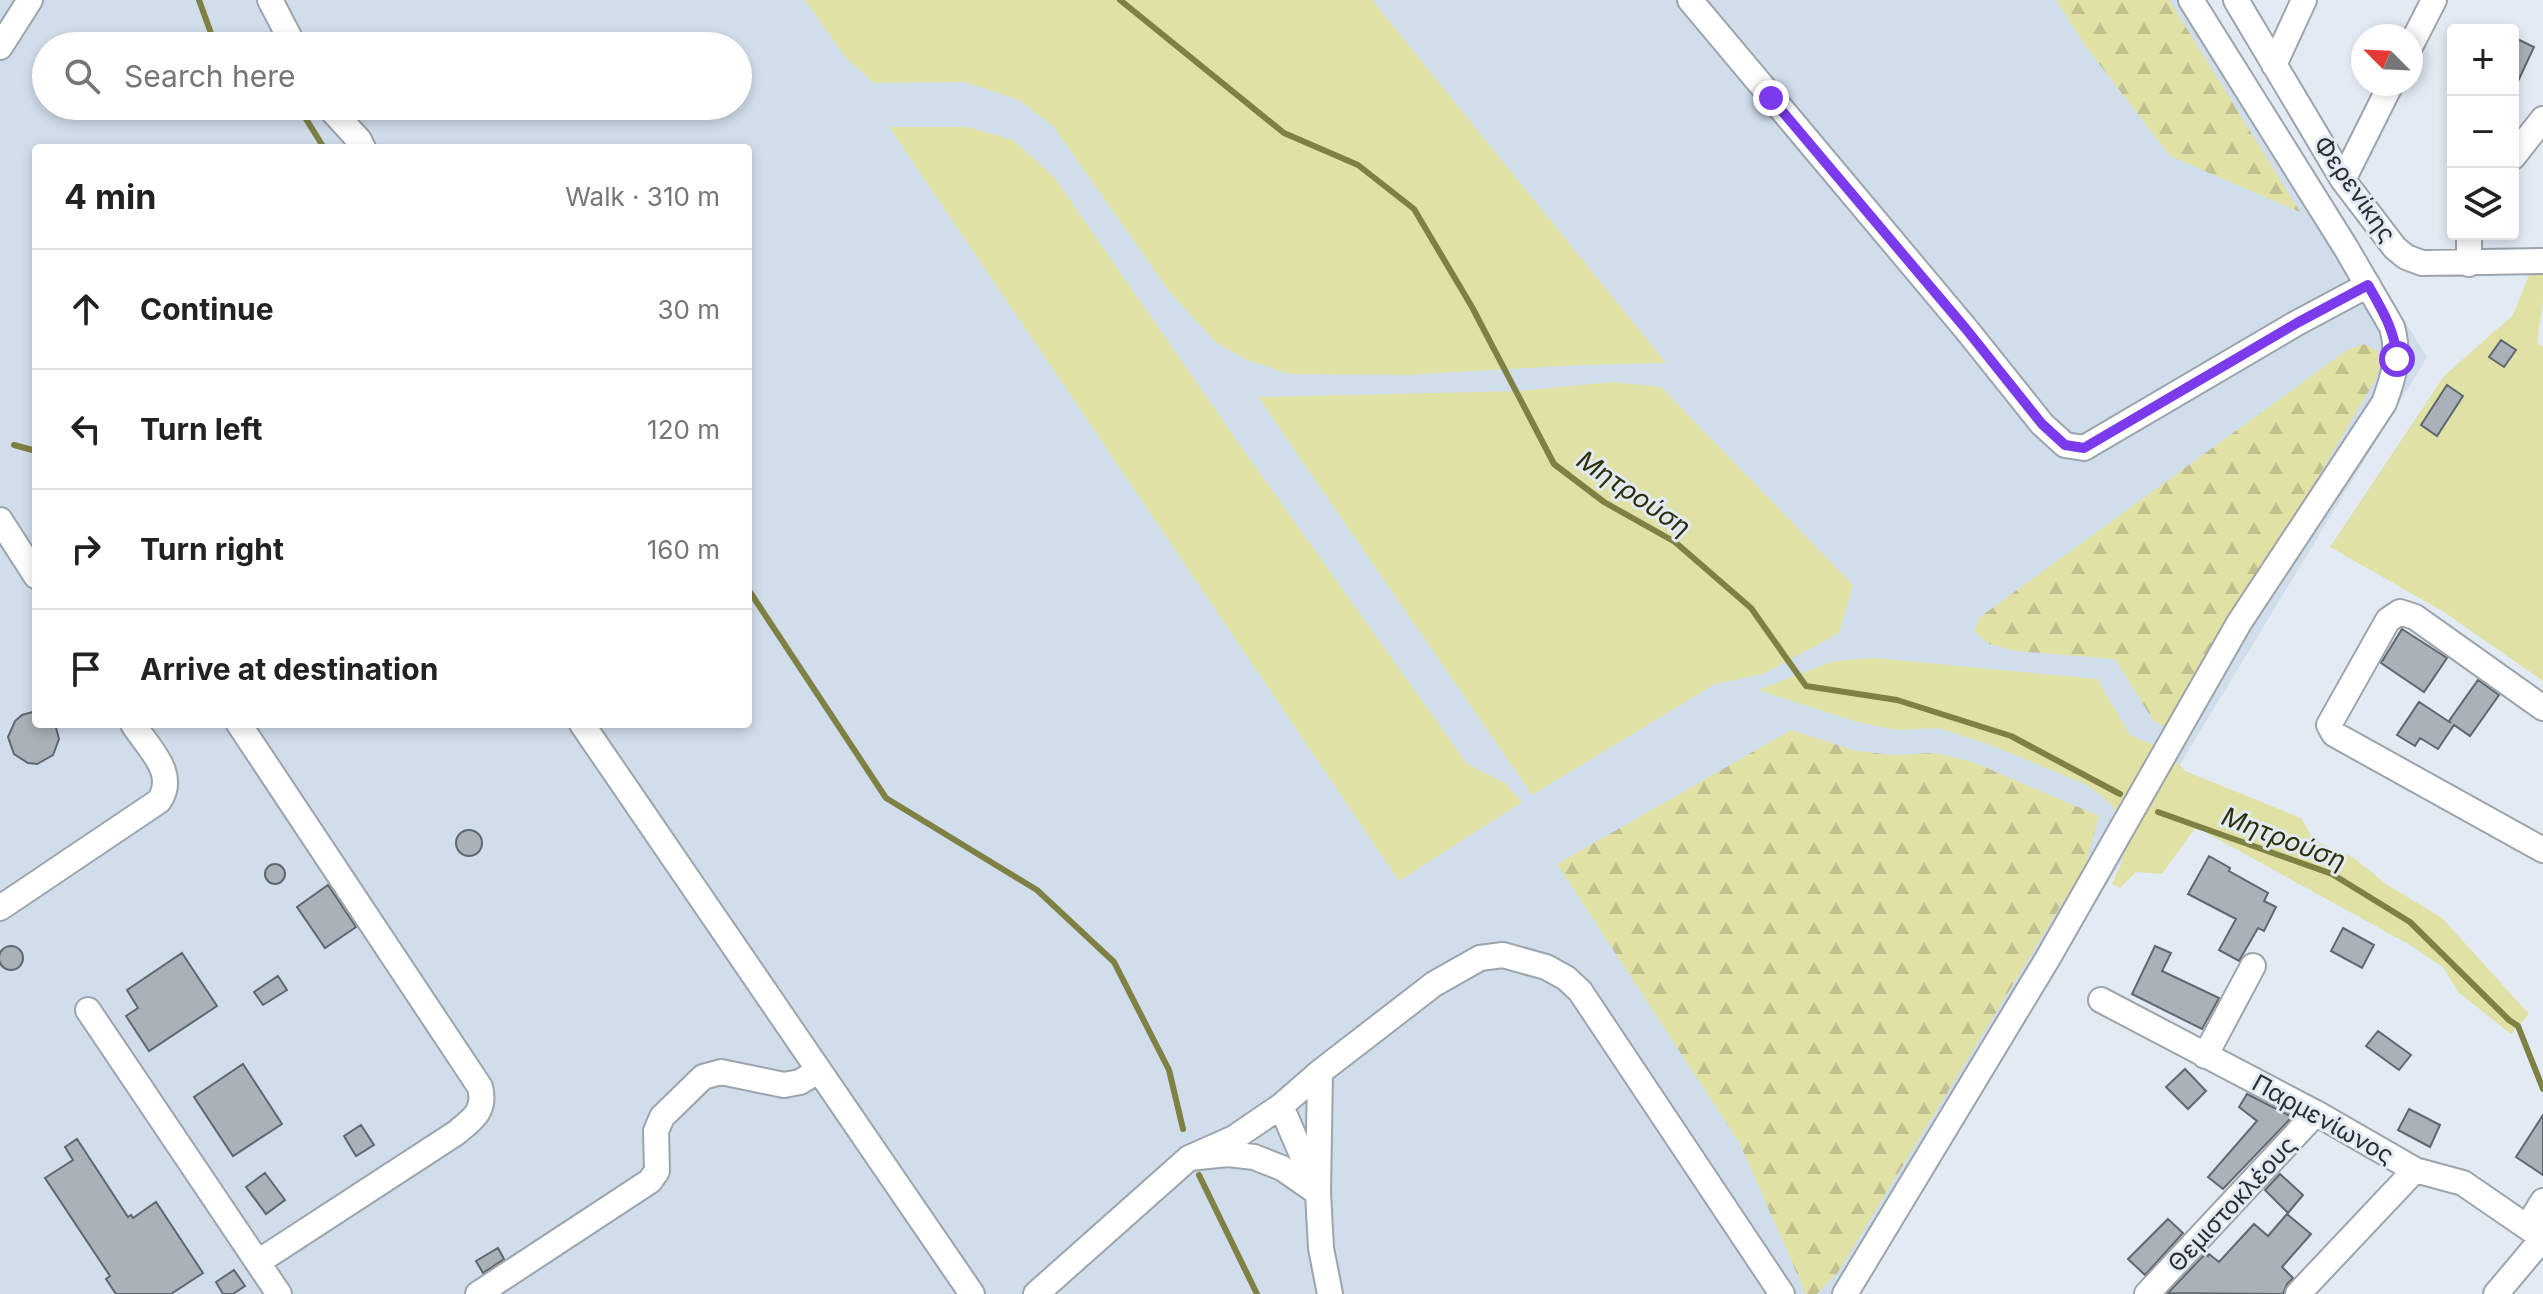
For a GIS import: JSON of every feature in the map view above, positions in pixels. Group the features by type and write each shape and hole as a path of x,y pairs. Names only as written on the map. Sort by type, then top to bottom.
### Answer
{"street":[{"path":"0,47 30,0"},
{"path":"270,0 287,32"},
{"path":"1690,0 2042,424 2065,445 2084,448 2368,285"},
{"path":"1845,1294 2048,958 2239,623 2384,403 2395,373 2396,342 2392,327 2191,0"},
{"name":"Φερενίκης","path":"2236,0 2343,180 2395,248 2406,257 2422,263 2543,261"},
{"path":"2274,65 2304,0"},
{"path":"2422,24 2434,0"},
{"path":"2343,180 2385,96"},
{"path":"2519,149 2543,119"},
{"path":"341,120 361,144"},
{"path":"2469,240 2469,264"},
{"path":"0,520 32,570"},
{"path":"2543,708 2415,617 2400,612 2388,620 2329,725 2334,734 2543,850"},
{"path":"0,908 159,801 166,791 166,774 136,728"},
{"path":"242,728 480,1087 483,1098 480,1112 456,1133 258,1262"},
{"path":"585,728 972,1294"},
{"path":"1036,1294 1189,1158 1234,1138 1281,1106 1434,984 1480,958 1503,955 1546,967 1566,978 1580,991 1782,1294"},
{"path":"2205,1056 2253,966"},
{"name":"Παρμενίωνος","path":"2101,1000 2316,1113 2415,1170 2463,1183 2538,1234"},
{"path":"88,1010 279,1294"},
{"path":"478,1294 650,1181 657,1171 656,1131 662,1117 703,1077 721,1072 784,1085 800,1082 818,1071"},
{"path":"1320,1072 1318,1193 1321,1248 1330,1294"},
{"path":"1281,1106 1318,1193"},
{"name":"Θεμιστοκλέους","path":"2147,1294 2316,1113"},
{"path":"1189,1158 1228,1154 1254,1157 1282,1168 1318,1193"},
{"path":"2298,1294 2415,1170"},
{"path":"2496,1294 2538,1234 2543,1201"}],"shaded area":[{"path":"0,0 2205,0 2427,357 1859,1294 0,1294"}],"green space":[{"path":"805,0 1372,0 1666,363 1408,375 1289,374 1247,360 1215,342 1169,291 1053,126 1019,100 965,82 874,83 845,57"},
{"path":"2056,0 2169,0 2300,212 2170,156 2084,44"},
{"path":"889,127 968,127 1013,140 1054,177 1467,764 1505,783 1522,802 1399,881"},
{"path":"2531,270 2543,274 2537,343 2543,347 2543,681 2444,612 2330,547 2444,376 2513,315"},
{"path":"2363,344 2377,350 2381,360 2377,377 2169,730 2153,720 2115,659 2015,651 1989,644 1974,631 1980,617 2347,350"},
{"path":"1612,382 1661,387 1853,585 1839,633 1763,674 1715,684 1532,795 1258,397 1518,391"},
{"path":"1874,658 2097,679 2130,735 2167,751 2185,771 2301,818 2314,840 2354,858 2386,884 2442,918 2529,1014 2511,1034 2458,992 2443,967 2410,945 2196,827 2162,874 2136,872 2120,888 2112,884 2123,859 2126,826 2109,802 2087,785 1996,747 1938,728 1895,730 1857,722 1758,690 1834,661"},
{"path":"1791,730 1856,751 1893,755 1936,753 1975,763 2099,816 2085,866 1838,1272 1817,1294 1806,1294 1740,1144 1557,864"}],"building":[{"path":"2519,40 2534,47 2519,79"},
{"path":"2501,340 2516,350 2504,367 2489,357"},
{"path":"2447,385 2463,396 2437,436 2421,425"},
{"path":"2402,629 2447,658 2424,692 2381,663"},
{"path":"2478,680 2499,695 2470,736 2454,725 2438,749 2420,738 2415,746 2397,735 2419,702 2451,723 2449,721"},
{"path":"32,712 32,728 56,728 59,739 53,755 37,764 28,763 14,754 8,737 15,721"},
{"path":"469,830 478,834 482,843 478,852 469,856 460,852 456,843 460,834"},
{"path":"2209,856 2268,893 2264,901 2276,907 2264,931 2258,928 2239,961 2219,950 2236,919 2188,894"},
{"path":"271,864 279,864 285,874 279,884 271,884 265,878 265,870"},
{"path":"328,885 356,927 325,948 297,907"},
{"path":"2343,928 2374,945 2362,968 2331,951"},
{"path":"6,946 16,946 23,953 23,963 16,970 6,970 -1,963 -1,953"},
{"path":"2155,946 2171,953 2162,971 2219,998 2202,1029 2132,994"},
{"path":"182,953 217,1006 149,1051 126,1016 138,1008 127,990"},
{"path":"278,976 287,990 263,1005 254,992"},
{"path":"2378,1031 2411,1055 2399,1070 2366,1046"},
{"path":"243,1064 282,1124 233,1156 194,1097"},
{"path":"2185,1069 2206,1091 2188,1109 2166,1087"},
{"path":"2247,1094 2292,1117 2223,1189 2208,1177 2257,1121 2239,1107"},
{"path":"2409,1109 2440,1125 2430,1147 2398,1130"},
{"path":"2543,1115 2543,1175 2516,1157"},
{"path":"361,1125 374,1145 356,1156 344,1136"},
{"path":"77,1139 128,1217 131,1215 133,1218 156,1202 203,1273 171,1294 116,1294 106,1279 110,1276 45,1178 73,1160 65,1147"},
{"path":"265,1173 285,1200 266,1214 246,1187"},
{"path":"2280,1174 2303,1195 2288,1213 2265,1190"},
{"path":"2287,1214 2311,1234 2282,1267 2293,1278 2283,1294 2168,1293 2206,1253 2219,1262 2254,1224 2268,1236"},
{"path":"2168,1219 2183,1233 2145,1275 2128,1259"},
{"path":"498,1248 504,1259 483,1273 476,1261"},
{"path":"234,1270 245,1286 233,1294 223,1294 216,1282"}],"waterway":[{"path":"199,0 211,32"},
{"name":"Μητρούση","path":"1120,0 1284,133 1358,165 1414,209 1472,307 1554,464 1604,502 1675,542 1751,608 1806,686 1897,700 2011,736 2120,794"},
{"path":"307,120 322,144"},
{"path":"14,445 32,450"},
{"path":"752,595 886,798 1037,890 1114,962 1169,1070 1183,1129"},
{"name":"Μητρούση","path":"2158,812 2332,874 2410,922 2518,1026 2543,1089"},
{"path":"1199,1175 1257,1294"}],"route":[{"path":"1771,98 2042,424 2065,445 2084,448 2368,285 2392,327 2397,359"}]}
